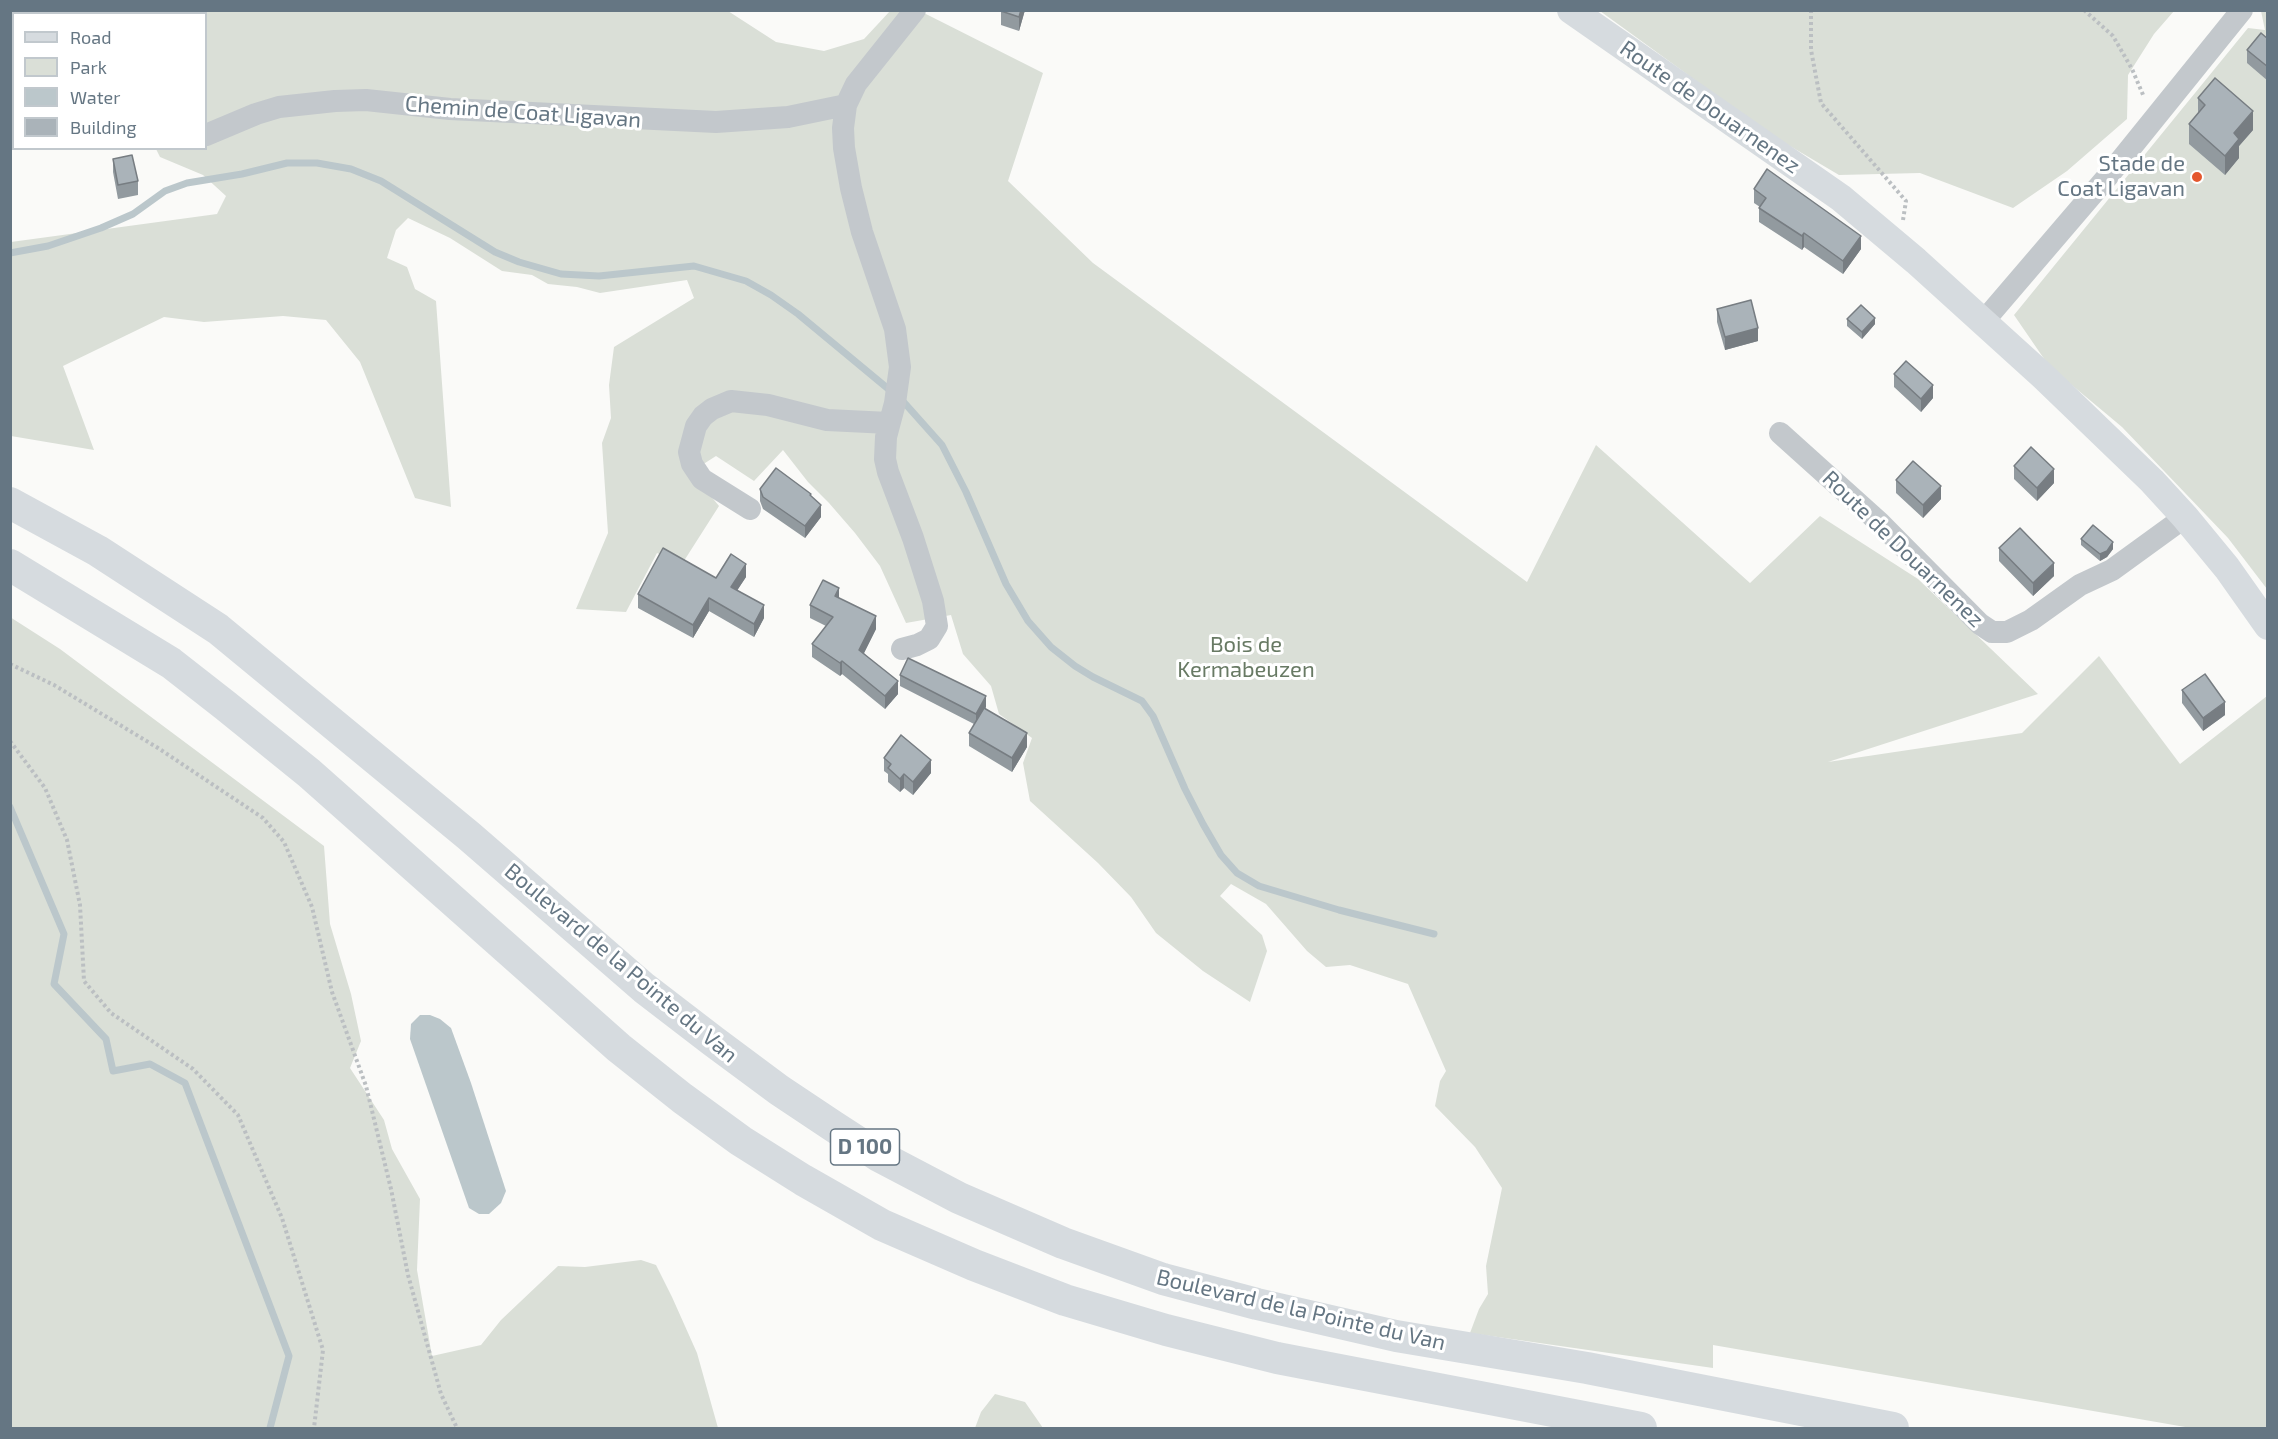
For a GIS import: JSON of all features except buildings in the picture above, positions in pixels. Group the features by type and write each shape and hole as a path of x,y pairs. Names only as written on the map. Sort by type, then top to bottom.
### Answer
{"highway":[{"name":"Boulevard de la Pointe du Van","path":"10,503 98,551 218,629 469,836 644,988 712,1041 779,1090 879,1156 959,1198 1063,1243 1163,1279 1257,1304 1396,1336 1587,1368 1893,1428"},
{"name":"D 100","path":"10,565 121,631 171,663 199,685 309,773 619,1048 682,1098 741,1141 882,1225 974,1265 1065,1300 1166,1330 1277,1358 1641,1428"}],"main road":[{"name":"Route de Douarnenez","path":"1571,10 1831,192 1889,238 2104,432 2185,517 2227,568 2268,626"}],"street":[{"path":"902,649 929,639 937,626 933,602 913,538 888,472 884,447 900,367 895,329 862,232 851,188 843,128 846,105 856,84 915,10"},
{"path":"1983,322 2108,176 2242,10"},
{"name":"Chemin de Coat Ligavan","path":"207,135 279,107 335,101 366,100 450,109 716,122 788,117 846,105"},
{"path":"750,509 702,479 692,464 689,452 696,426 703,416 731,401 768,405 827,420 894,405"},
{"name":"Route de Douarnenez","path":"1780,433 1880,523 1980,624 1992,632 2007,632 2023,624 2080,585 2112,570 2185,517"}],"path":[{"path":"1811,10 1811,50 1821,102 1906,201 1904,218 1889,238"},
{"path":"2084,10 2113,36 2132,69 2142,96 2160,111"},
{"path":"10,664 54,685 158,748 263,818 284,842 312,907 332,992 366,1086 392,1189 408,1275 441,1394 457,1428"},
{"path":"10,741 45,788 67,840 80,905 84,981 111,1013 193,1069 238,1115 282,1218 323,1350 314,1428"}],"green space":[{"name":"Bois de Kermabeuzen","path":"11,11 728,11 776,42 824,51 864,39 890,11 920,11 1043,73 1008,181 1093,263 1527,582 1596,445 1750,583 1820,516 1918,579 2038,694 1828,762 2022,733 2099,656 2180,764 2267,696 2267,1428 2191,1428 1713,1345 1713,1368 1470,1333 1479,1309 1488,1294 1486,1266 1502,1188 1475,1147 1435,1106 1440,1081 1446,1071 1408,984 1350,965 1326,967 1307,951 1266,904 1231,884 1220,896 1262,935 1267,951 1250,1002 1203,971 1156,933 1131,897 1098,863 1030,801 1023,763 1032,738 999,714 991,686 963,654 951,615 906,623 880,566 855,533 808,482 783,450 754,481 716,456 691,472 719,506 682,564 657,553 626,612 576,609 608,533 602,443 611,418 609,385 614,347 694,298 687,280 600,293 577,287 548,284 532,275 502,271 450,238 408,218 396,230 387,258 407,267 415,289 436,301 451,507 415,498 360,362 326,320 283,316 204,322 164,317 63,366 94,450 11,436 11,242 217,214 226,196 203,175 160,157 156,150 207,150 207,12 12,12 11,123"},
{"path":"1600,11 2174,11 2154,34 2128,75 2127,119 2067,171 2013,208 1920,173 1839,175 1768,133"},
{"name":"Stade de Coat Ligavan","path":"2261,11 2267,11 2267,589 2228,538 2122,427 2049,366 2014,315 2248,28 2265,30"},
{"path":"10,617 60,649 324,846 330,924 351,994 361,1041 350,1068 384,1120 392,1149 420,1199 417,1270 432,1356 481,1345 501,1320 558,1266 585,1267 641,1260 656,1265 672,1297 697,1353 718,1428 11,1428"},
{"path":"995,1394 1025,1402 1043,1428 975,1428 981,1412"}],"water":[{"path":"420,1015 430,1015 440,1019 451,1028 471,1083 506,1191 501,1203 489,1214 479,1214 469,1208 410,1039 411,1024"}],"waterway":[{"path":"10,253 48,246 101,228 133,214 165,191 187,183 242,174 287,163 317,163 351,169 381,181 495,252 519,262 561,274 599,276 694,266 746,281 798,314 892,392"},
{"path":"901,399 942,445 966,492 1006,584 1028,621 1051,647 1075,666 1142,701 1153,716 1203,824 1221,855 1237,873 1259,886 1339,910 1434,934"},
{"path":"10,807 64,934 54,984 106,1039 113,1071 150,1064 185,1083 289,1356 270,1428"}],"place":[{"name":"Stade de Coat Ligavan","path":"2197,177"}]}
